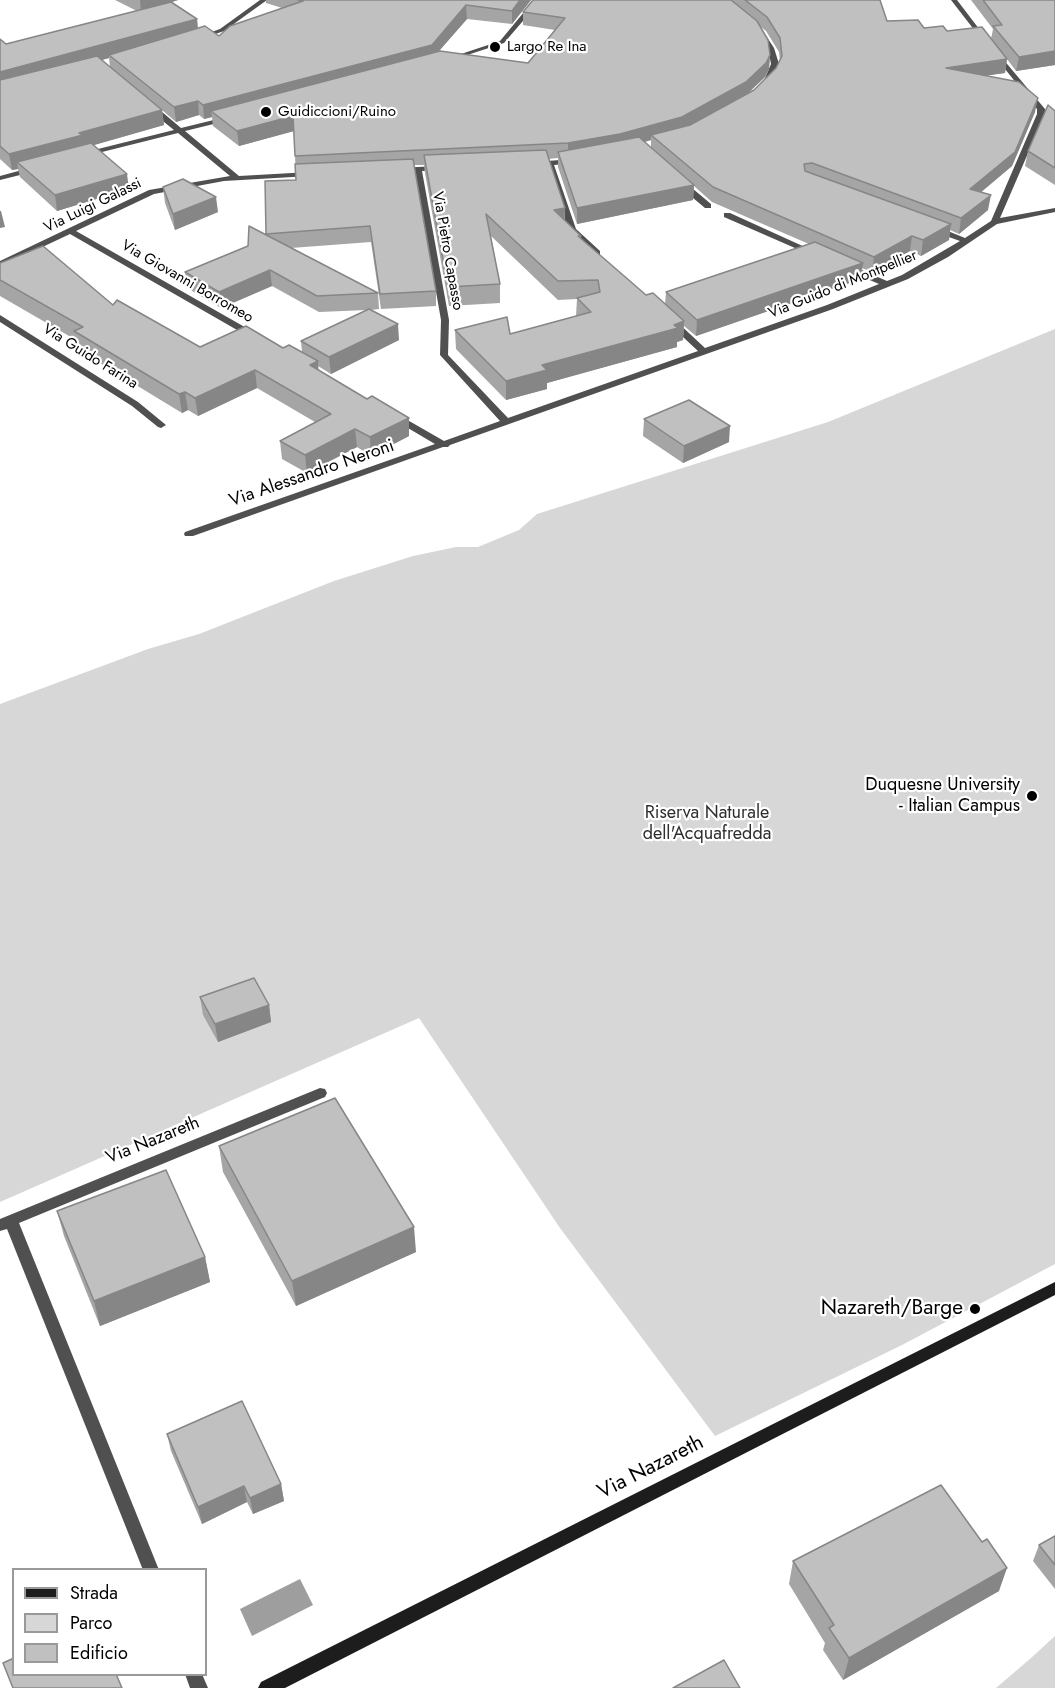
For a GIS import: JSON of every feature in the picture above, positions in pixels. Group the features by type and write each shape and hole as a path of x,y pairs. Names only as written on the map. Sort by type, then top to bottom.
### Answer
{"street":[{"path":"191,40 222,30 264,0"},
{"path":"443,61 493,47 504,41 538,0"},
{"path":"954,0 1042,112 994,222"},
{"path":"755,26 771,48 775,64 770,79 759,91"},
{"path":"147,104 237,178"},
{"path":"79,157 236,115"},
{"path":"525,165 586,159"},
{"path":"550,163 573,230 597,253"},
{"path":"0,178 45,166"},
{"path":"384,170 454,167"},
{"name":"Via Pietro Capasso","path":"418,169 445,320 444,355 506,421"},
{"name":"Via Luigi Galassi","path":"0,264 72,232 140,196 174,187 237,178 316,174"},
{"path":"676,178 708,206"},
{"path":"994,222 1055,210"},
{"path":"727,215 822,257"},
{"name":"Via Guido di Montpellier","path":"446,445 506,421 704,352 886,284 928,266 994,222"},
{"path":"924,225 966,241"},
{"name":"Via Giovanni Borromeo","path":"72,232 259,339"},
{"path":"833,261 886,284"},
{"path":"663,314 704,352"},
{"name":"Via Guido Farina","path":"0,318 135,404 161,425"},
{"path":"383,410 446,445"},
{"name":"Via Alessandro Neroni","path":"189,534 446,445"},
{"name":"Via Nazareth","path":"5,1223 320,1093"},
{"path":"5,1223 151,1568"},
{"name":"Via Nazareth","path":"267,1688 1055,1288"}],"green space":[{"name":"Riserva Naturale dell'Acquafredda","path":"1055,329 1055,1264 902,1345 715,1436 560,1228 419,1018 0,1202 0,704 148,649 199,634 334,581 413,556 456,547 478,547 519,530 537,514 828,422"},
{"path":"1055,1636 1055,1688 996,1688 1031,1658"}],"shaded area":[{"path":"300,1579 313,1605 252,1636 240,1609"}],"building":[{"path":"298,0 520,0 512,11 466,5 432,45 203,105 198,101 174,107 109,55 205,26 219,36 230,26 303,1"},
{"path":"533,0 731,0 757,21 768,40 770,55 766,63 746,82 682,117 620,134 568,143 295,156 293,116 237,131 211,111 440,51 528,63 565,18 523,12"},
{"path":"745,0 880,0 887,21 918,20 924,28 943,26 947,31 982,27 1007,59 946,68 1019,82 1038,98 1015,152 970,189 991,195 961,218 812,163 804,164 805,171 951,224 923,240 912,236 874,257 713,187 651,135 690,125 754,90 776,68 782,56 780,38 767,17"},
{"path":"983,0 1055,0 1055,51 1019,57 993,26 1002,25"},
{"path":"171,2 197,19 0,72 0,39 6,44"},
{"path":"97,56 162,110 79,133 83,135 9,154 0,146 0,80"},
{"path":"1048,105 1055,111 1055,168 1028,151"},
{"path":"639,137 694,185 577,208 558,152"},
{"path":"91,143 127,174 55,195 17,162"},
{"path":"546,150 565,208 554,210 581,236 578,236 646,295 653,293 684,321 674,325 678,328 542,365 547,370 506,381 455,330 507,317 510,334 591,312 577,298 600,292 598,280 558,281 486,214 500,284 448,287 424,155"},
{"path":"413,159 436,291 380,294 370,226 266,234 265,181 296,180 295,164"},
{"path":"183,179 216,197 173,214 163,187"},
{"path":"249,226 378,293 317,296 270,270 219,292 185,272 248,246"},
{"path":"815,242 863,263 697,320 666,292"},
{"path":"43,246 113,305 117,300 200,347 246,326 283,348 289,345 318,361 310,365 367,399 372,396 409,418 370,437 355,429 305,455 280,441 331,414 255,370 195,398 185,392 179,394 74,331 83,327 0,280 0,263"},
{"path":"369,309 398,324 329,357 301,341"},
{"path":"689,400 730,426 684,446 644,419"},
{"path":"254,978 269,1005 215,1024 200,997"},
{"path":"335,1098 414,1227 292,1281 219,1146"},
{"path":"166,1170 205,1257 94,1301 57,1211"},
{"path":"242,1401 281,1484 250,1498 244,1486 198,1507 167,1434"},
{"path":"941,1485 982,1542 987,1539 1007,1568 849,1658 829,1628 834,1625 793,1561"},
{"path":"1055,1536 1055,1565 1039,1545"},
{"path":"12,1659 12,1676 117,1676 122,1688 13,1688 3,1663"},
{"path":"724,1660 740,1688 673,1688"}],"place":[{"name":"Largo Re Ina","path":"495,47"},
{"name":"Guidiccioni/Ruino","path":"266,112"},
{"name":"Duquesne University - Italian Campus","path":"1032,796"},
{"name":"Nazareth/Barge","path":"975,1309"}]}
